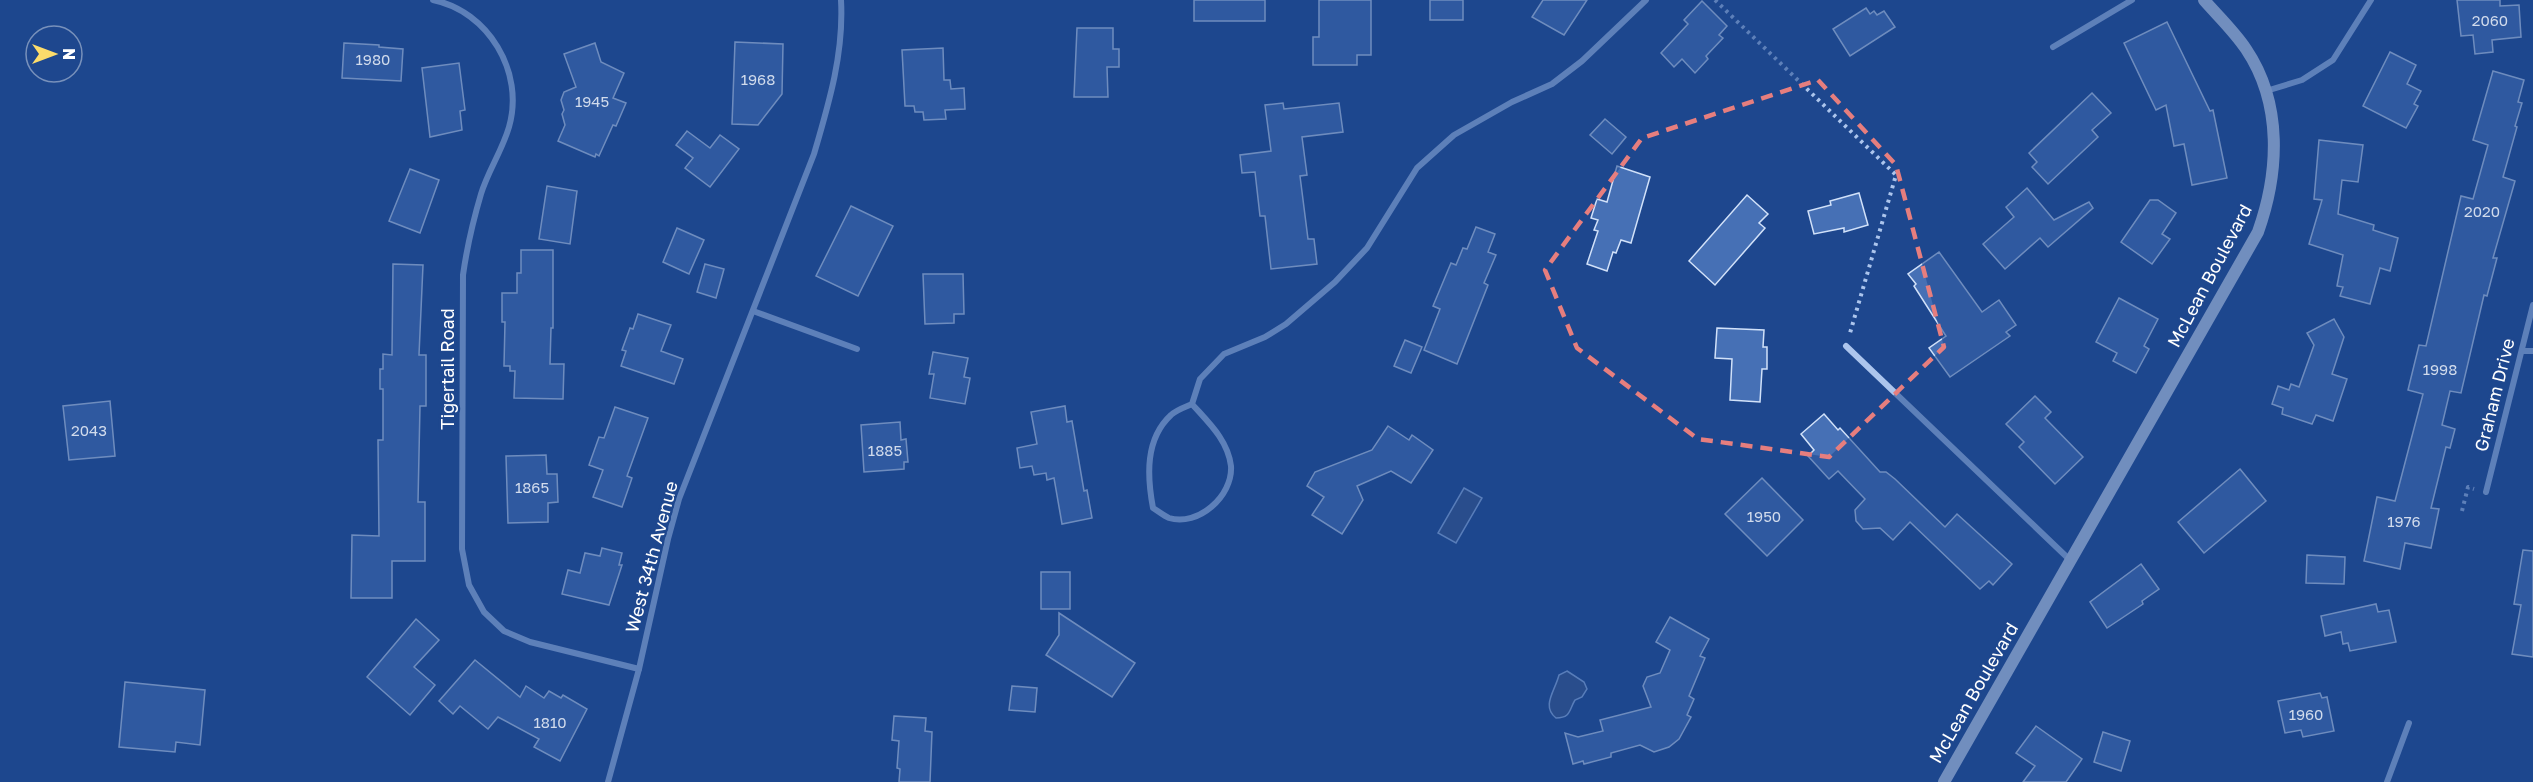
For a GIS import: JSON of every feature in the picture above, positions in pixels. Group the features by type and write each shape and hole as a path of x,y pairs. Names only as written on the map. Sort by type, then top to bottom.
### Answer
{"street":[{"name":"Tigertail Road","path":"433,0 461,9 483,26 498,46 507,68 513,98 510,124 501,151 482,191 470,230 463,275 462,549 469,585 484,612 504,631 530,642 639,669"},
{"name":"West 34th Avenue","path":"608,782 639,669 679,499 814,154 831,100 839,56 841,0"},
{"path":"1192,405 1200,379 1224,354 1265,337 1286,324 1335,282 1367,248 1417,168 1454,135 1512,102 1552,84 1582,61 1647,0"},
{"path":"2053,47 2132,0"},
{"name":"McLean Boulevard","path":"1944,782 2258,232 2268,204 2273,178 2274,134 2266,91 2247,51 2204,0"},
{"path":"2266,91 2302,80 2333,60 2371,0"},
{"name":"Graham Drive","path":"2486,492 2533,305"},
{"path":"753,311 857,349"},
{"path":"1846,345 2071,561"},
{"path":"2522,351 2533,351"},
{"path":"1192,405 1220,435 1231,466 1227,488 1212,507 1190,519 1169,518 1153,508 1148,482 1149,459 1161,428 1172,413 1192,405"},
{"path":"2386,782 2409,723"}],"path":[{"path":"1715,0 1896,175 1846,345"}],"highlighted area":[{"path":"1818,80 1896,165 1944,347 1829,457 1698,439 1577,348 1545,270 1642,138"}],"water":[{"path":"1464,488 1482,498 1456,543 1438,533"},
{"path":"1567,671 1584,682 1587,689 1582,697 1575,700 1567,715 1556,718 1550,708 1550,698 1559,675"}],"building":[{"path":"1194,0 1265,0 1265,21 1194,21"},
{"path":"1319,0 1371,0 1371,55 1357,55 1357,65 1313,65 1313,37 1319,37"},
{"path":"1430,0 1463,0 1463,20 1430,20"},
{"path":"1543,0 1587,0 1564,35 1532,17"},
{"path":"2457,0 2500,0 2500,6 2519,5 2521,37 2492,40 2493,52 2475,54 2473,35 2461,36"},
{"path":"1702,1 1727,26 1719,35 1723,38 1706,56 1708,59 1695,73 1682,59 1674,67 1661,53 1688,24 1684,20"},
{"path":"1866,8 1870,14 1874,11 1877,15 1884,11 1895,27 1850,56 1833,29"},
{"path":"2167,22 2210,111 2213,110 2227,178 2192,185 2184,144 2174,146 2166,105 2156,110 2124,43"},
{"path":"1077,28 1113,28 1113,49 1119,49 1119,67 1107,67 1108,97 1074,97"},
{"path":"735,42 783,44 782,94 758,125 732,124"},
{"path":"344,43 403,49 401,81 342,78"},
{"path":"595,43 601,62 624,73 613,98 626,103 599,156 596,154 595,157 558,141 565,125 561,100 564,92 576,87 564,54"},
{"path":"943,48 944,80 950,80 951,89 964,88 965,109 945,110 946,119 924,120 923,112 915,112 914,106 905,106 902,50"},
{"path":"2390,52 2416,65 2407,84 2421,91 2414,104 2418,106 2406,128 2363,106"},
{"path":"459,63 465,110 460,111 462,130 430,137 422,68"},
{"path":"2493,71 2524,80 2518,102 2522,103 2515,126 2517,127 2503,177 2515,181 2493,258 2497,258 2487,296 2484,295 2461,393 2450,391 2442,425 2455,429 2450,448 2446,447 2431,508 2439,509 2431,548 2405,543 2400,569 2364,561 2377,497 2395,501 2423,394 2408,390 2419,345 2426,346 2461,196 2473,199 2488,145 2473,140"},
{"path":"2092,93 2111,113 2092,130 2098,137 2048,184 2032,167 2037,162 2029,153"},
{"path":"1283,103 1284,109 1339,103 1343,132 1302,137 1307,175 1300,176 1308,239 1314,239 1317,264 1271,269 1265,216 1260,216 1255,172 1242,173 1240,155 1271,151 1265,105"},
{"path":"1605,119 1626,137 1612,154 1590,135"},
{"path":"687,131 710,148 720,135 739,149 710,187 685,168 693,158 676,145"},
{"path":"2319,140 2363,145 2358,182 2342,180 2338,214 2374,225 2373,230 2398,238 2390,271 2380,268 2370,304 2340,296 2343,287 2337,286 2343,255 2309,244 2322,200 2314,199"},
{"path":"1617,166 1650,177 1631,243 1621,240 1616,253 1613,252 1607,271 1587,264 1598,231 1594,230 1598,220 1591,218 1597,199 1607,202"},
{"path":"410,169 439,180 420,233 389,221"},
{"path":"547,186 577,191 570,244 539,239"},
{"path":"2027,188 2054,220 2089,202 2093,208 2048,247 2040,238 2005,269 1983,244 2014,217 2006,207"},
{"path":"1859,193 1868,225 1844,232 1844,228 1814,234 1808,211 1831,205 1830,201"},
{"path":"1747,195 1768,214 1759,223 1765,228 1715,285 1689,261"},
{"path":"2150,200 2158,200 2176,213 2162,234 2170,239 2152,264 2121,242"},
{"path":"851,206 893,226 858,296 816,276"},
{"path":"1476,227 1495,234 1488,252 1496,255 1484,283 1488,285 1457,364 1424,350 1440,309 1433,306 1451,263 1456,265 1463,248 1467,249"},
{"path":"677,228 704,240 689,274 663,262"},
{"path":"521,250 553,250 553,328 551,328 550,364 564,364 563,399 514,398 515,371 510,371 510,366 504,366 505,322 502,322 502,293 517,293 517,273 521,273"},
{"path":"1939,252 1982,312 1999,300 2016,325 2006,332 2010,336 1950,377 1929,348 1946,336 1908,274"},
{"path":"393,264 423,265 419,355 426,355 426,406 420,406 418,502 425,502 425,561 392,561 392,598 351,598 352,535 379,536 378,440 383,440 383,389 380,389 380,369 383,369 383,354 392,355"},
{"path":"705,264 724,269 716,298 697,292"},
{"path":"923,274 963,274 964,314 954,314 954,323 925,324"},
{"path":"2119,298 2158,319 2144,346 2149,349 2136,373 2113,361 2117,353 2096,342"},
{"path":"638,314 671,325 661,351 683,359 674,384 621,366 626,351 622,350"},
{"path":"2334,319 2344,337 2332,374 2347,379 2333,421 2316,415 2312,424 2282,414 2283,408 2272,404 2278,386 2289,390 2291,384 2299,387 2314,345 2307,333"},
{"path":"1717,328 1764,330 1763,347 1767,347 1767,369 1762,369 1760,402 1730,400 1732,359 1715,358"},
{"path":"1405,340 1422,347 1411,373 1394,366"},
{"path":"933,352 968,358 964,377 970,378 965,404 930,398 934,374 929,374"},
{"path":"2035,396 2051,412 2045,418 2083,457 2055,484 2019,447 2024,442 2006,424"},
{"path":"110,401 115,456 69,460 63,406"},
{"path":"1065,406 1067,422 1072,421 1084,491 1087,490 1092,518 1062,524 1054,478 1047,480 1046,473 1034,475 1032,466 1020,468 1017,448 1037,444 1031,412"},
{"path":"615,407 648,418 627,476 632,478 622,507 593,497 603,470 589,465 599,437 604,438"},
{"path":"1824,414 1880,472 1886,472 1895,479 1945,527 1957,514 2012,564 1993,585 1989,581 1980,589 1910,522 1893,540 1880,528 1863,529 1856,521 1855,510 1865,499 1838,471 1829,479 1808,456 1814,450 1801,434"},
{"path":"900,422 901,440 906,439 908,462 904,462 904,469 864,472 861,425"},
{"path":"1388,426 1409,440 1412,435 1433,450 1411,483 1391,471 1357,486 1363,500 1342,534 1312,515 1324,497 1307,486 1315,472 1372,450"},
{"path":"546,455 547,474 557,474 558,502 548,503 548,522 508,523 506,456"},
{"path":"2240,469 2266,501 2204,553 2178,522"},
{"path":"1762,478 1803,520 1767,556 1725,514"},
{"path":"602,548 622,553 619,565 622,565 609,605 562,594 568,570 580,573 585,553 600,556"},
{"path":"2523,550 2533,551 2533,657 2512,654 2521,605 2514,604"},
{"path":"2307,555 2345,557 2344,584 2306,583"},
{"path":"2141,564 2159,589 2142,601 2143,604 2107,628 2090,602"},
{"path":"1041,572 1070,572 1070,609 1041,609"},
{"path":"2376,604 2378,612 2389,610 2396,642 2350,651 2348,643 2343,644 2341,632 2325,636 2321,616"},
{"path":"1059,613 1135,663 1112,697 1046,655 1059,635"},
{"path":"1670,617 1709,639 1700,656 1705,658 1689,696 1694,699 1687,715 1691,717 1679,739 1669,747 1654,752 1640,745 1611,753 1611,757 1584,764 1583,761 1573,764 1565,733 1578,737 1603,731 1600,720 1651,707 1643,686 1647,677 1660,673 1670,650 1656,642"},
{"path":"416,619 439,640 414,667 435,685 410,715 367,677"},
{"path":"475,660 520,697 526,686 544,698 549,691 561,698 563,695 587,709 560,761 534,747 539,739 498,717 488,729 460,706 453,714 439,701"},
{"path":"125,682 205,690 200,745 176,742 175,752 119,747"},
{"path":"1012,686 1037,688 1035,712 1009,710"},
{"path":"2320,693 2322,698 2327,697 2334,731 2303,737 2301,730 2285,733 2278,701"},
{"path":"894,716 926,718 925,731 932,732 930,782 899,782 900,769 897,768 899,741 892,740"},
{"path":"2036,726 2082,759 2066,782 2023,782 2035,766 2016,753"},
{"path":"2103,732 2130,741 2121,771 2094,762"}]}
